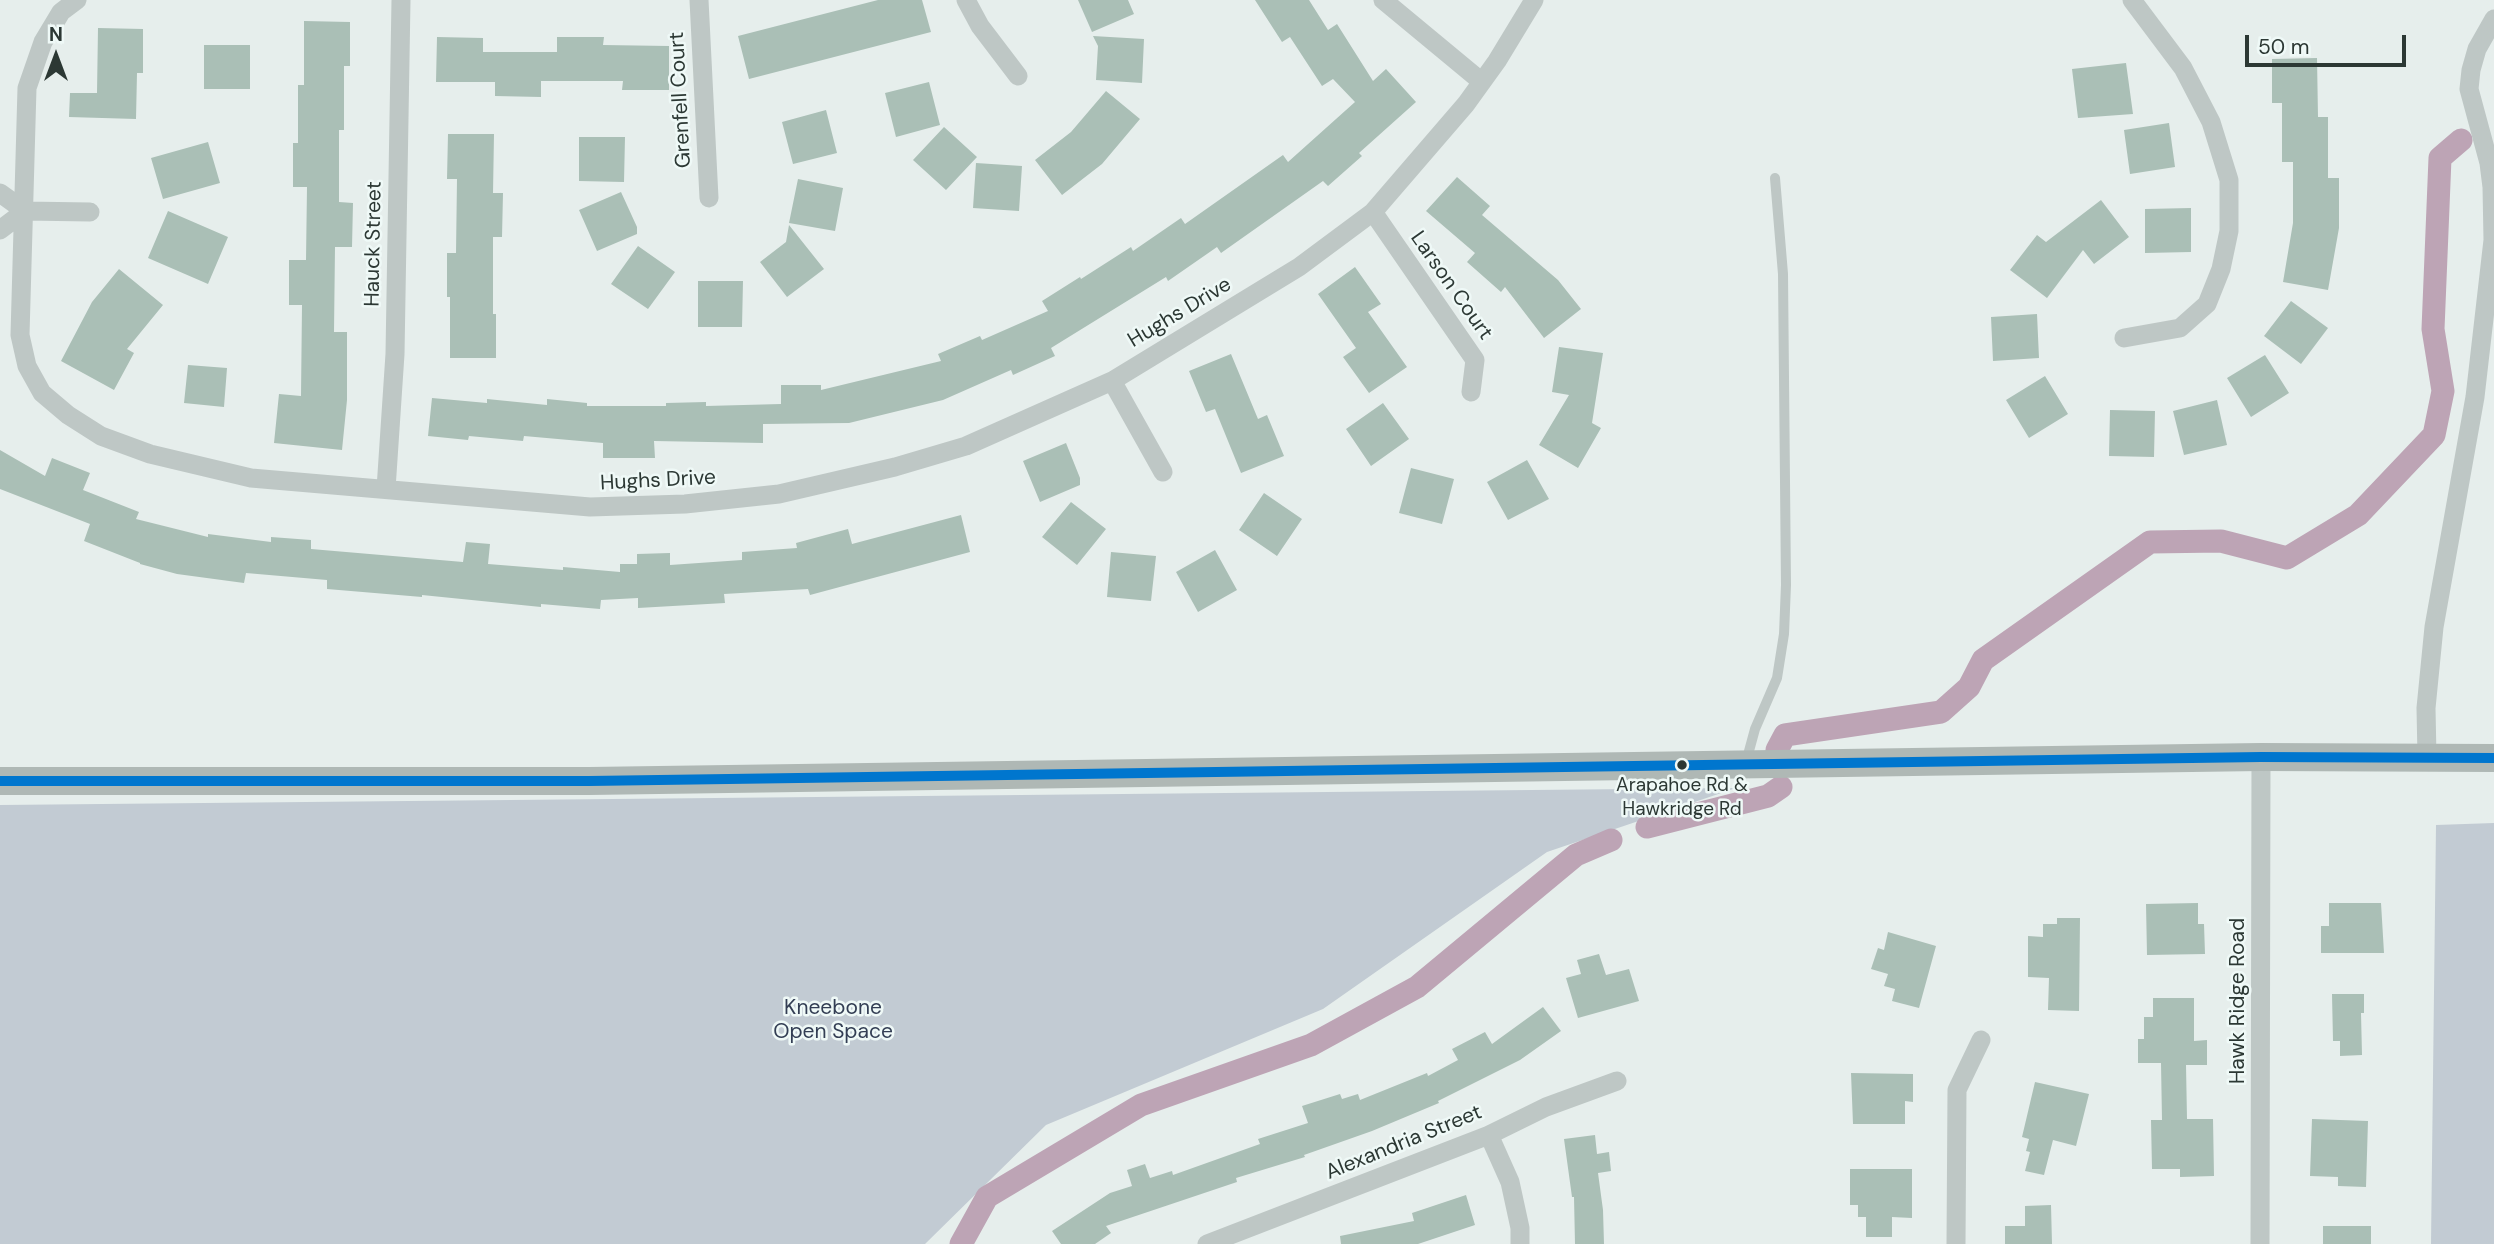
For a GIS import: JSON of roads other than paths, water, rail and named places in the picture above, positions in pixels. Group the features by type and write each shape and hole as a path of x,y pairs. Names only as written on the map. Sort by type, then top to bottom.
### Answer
{"main road":[{"path":"0,781 589,781 2261,757 2494,758"}],"street":[{"name":"Hughs Drive","path":"76,0 61,12 43,42 27,88 20,335 27,366 42,393 68,415 101,436 150,454 251,478 590,507 685,504 779,494 895,467 966,446 1112,381 1298,267 1373,212 1466,104 1534,0"},
{"name":"Hauck Street","path":"386,489 395,354 401,0"},
{"name":"Grenfell Court","path":"699,0 709,198"},
{"path":"966,0 980,26 1018,76"},
{"path":"1383,0 1482,82"},
{"path":"2124,338 2180,328 2207,304 2221,269 2229,231 2229,180 2211,122 2183,68 2132,0"},
{"path":"2427,757 2426,708 2434,627 2475,397 2492,254 2492,187 2489,163 2469,89 2477,50 2494,19"},
{"path":"0,193 25,211 90,212"},
{"path":"0,230 25,211"},
{"name":"Larson Court","path":"1373,212 1475,360 1471,392"},
{"path":"1112,381 1163,472"},
{"name":"Hawk Ridge Road","path":"2260,1244 2261,757"},
{"path":"1956,1244 1957,1090 1981,1040"},
{"name":"Alexandria Street","path":"1207,1244 1489,1135 1546,1107 1617,1082"},
{"path":"1489,1135 1510,1182 1520,1228 1520,1244"}],"lane":[{"path":"1746,764 1755,729 1777,678 1784,634 1786,572 1783,274 1775,178"}],"waterway":[{"path":"1777,750 1785,735 1941,712 1969,687 1983,660 2150,542 2221,541 2287,558 2358,515 2434,435 2443,391 2433,329 2440,158 2461,140"},
{"path":"1647,827 1768,796 1781,787"},
{"path":"961,1244 987,1197 1141,1105 1311,1045 1417,987 1576,855 1611,840"}],"place":[{"name":"Arapahoe Rd & Hawkridge Rd","path":"1682,765"}],"park label":[{"name":"Kneebone Open Space","path":"833,1020"}]}
